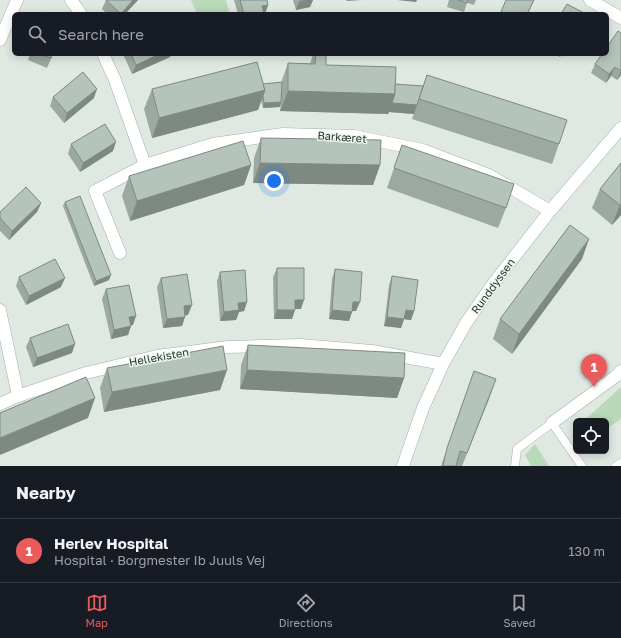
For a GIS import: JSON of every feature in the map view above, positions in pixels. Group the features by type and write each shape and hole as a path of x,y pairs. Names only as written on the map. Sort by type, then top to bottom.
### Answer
{"street":[{"path":"0,40 17,0"},
{"path":"71,0 80,12"},
{"path":"590,0 621,18"},
{"path":"104,56 115,80 145,165"},
{"name":"Runddyssen","path":"403,466 423,408 443,364 466,323 493,284 550,211 621,128"},
{"name":"Barkæret","path":"120,253 95,191 145,165 213,144 283,134 354,136 423,150 489,175 550,211"},
{"path":"0,310 18,396"},
{"name":"Hellekisten","path":"0,404 18,396 86,373 156,356 228,347 300,345 372,351 443,364"},
{"path":"552,422 616,376 621,370"}],"lane":[{"path":"515,466 518,449 552,422 582,466"},
{"path":"616,466 621,463"}],"green space":[{"path":"191,0 226,0 229,12 196,12"},
{"path":"621,387 621,419 609,427 609,418 587,418"},
{"path":"535,444 549,466 531,466 525,455"}],"building":[{"path":"106,0 133,0 123,12 119,12"},
{"path":"240,0 267,0 268,5 262,6 264,12 243,12"},
{"path":"458,0 468,0 467,3"},
{"path":"506,0 534,0 528,12 501,12"},
{"path":"567,4 582,12 562,12"},
{"path":"618,31 621,33 621,71 615,67 609,74 595,64 601,56 609,56 609,44"},
{"path":"132,56 156,56 136,65"},
{"path":"316,56 326,56 326,65 396,67 395,94 288,91 288,63 315,64"},
{"path":"257,62 265,90 159,118 152,89"},
{"path":"83,72 97,89 67,113 53,97"},
{"path":"427,75 567,120 559,144 419,99"},
{"path":"282,82 281,102 264,103 263,96 265,90 263,84"},
{"path":"395,84 423,86 417,105 392,103 395,94"},
{"path":"105,124 116,142 83,163 71,144"},
{"path":"261,138 381,140 380,165 260,163"},
{"path":"243,141 251,165 137,201 129,176"},
{"path":"402,145 514,184 506,208 394,168"},
{"path":"621,163 621,204 620,205 600,189"},
{"path":"26,187 41,203 12,231 0,218 0,212"},
{"path":"80,196 111,275 96,281 65,202"},
{"path":"570,225 589,239 519,334 500,319"},
{"path":"55,259 65,278 29,296 19,277"},
{"path":"277,268 304,268 304,300 295,300 295,310 277,310"},
{"path":"335,269 362,272 360,302 353,302 352,312 332,310"},
{"path":"245,270 247,302 238,303 239,310 224,312 220,272"},
{"path":"187,274 192,305 184,306 185,317 167,319 161,278"},
{"path":"392,276 418,280 414,311 406,310 404,319 387,317"},
{"path":"129,285 136,316 129,317 131,326 114,330 106,289"},
{"path":"68,324 75,344 37,358 30,338"},
{"path":"248,345 405,353 404,378 247,370"},
{"path":"223,346 227,370 112,392 107,368"},
{"path":"474,371 496,379 467,453 460,451 456,466 443,466 447,448"},
{"path":"86,377 95,398 0,438 0,413"}],"place":[{"name":"Herlev Hospital","path":"594,387"}]}
